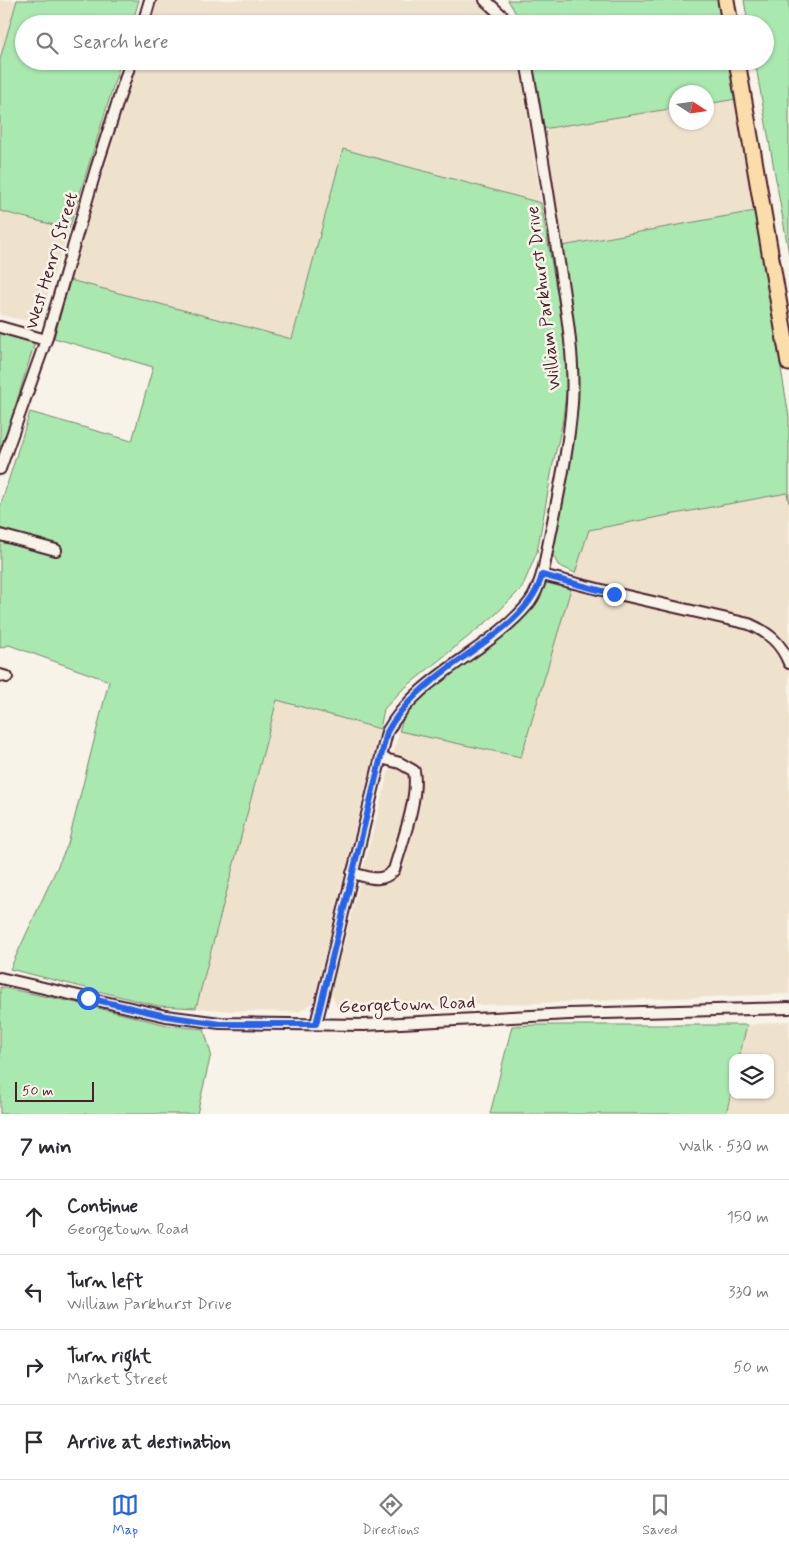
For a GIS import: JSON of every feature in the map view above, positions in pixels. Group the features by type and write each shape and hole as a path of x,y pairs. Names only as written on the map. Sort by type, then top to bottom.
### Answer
{"highway":[{"path":"726,0 728,15"},
{"path":"739,70 789,363"}],"street":[{"path":"146,15 150,0"},
{"path":"485,0 501,15"},
{"name":"West Henry Street","path":"0,469 46,340 96,169 128,70"},
{"name":"William Parkhurst Drive","path":"316,1024 387,732 395,718 428,684 503,628 530,602 540,584 542,575 566,445 572,402 572,380 562,286 527,70"},
{"path":"0,328 46,340"},
{"path":"0,535 56,550"},
{"path":"542,575 614,594 748,624 763,630 772,637 780,646 789,663"},
{"path":"352,873 380,879 388,877 394,870 412,802 415,790 414,771 400,763 381,758"},
{"name":"Georgetown Road","path":"0,978 166,1016 220,1024 364,1025 569,1014 789,1008"}],"shaded area":[{"path":"0,0 17,0 0,59"},
{"path":"157,0 480,0 497,10 501,15 153,15"},
{"path":"135,70 520,70 541,203 343,149 292,339 70,280"},
{"path":"736,99 755,211 562,246 542,129 669,109 669,130 714,130 714,103"},
{"path":"0,211 69,229 41,316 35,320 22,320 0,315"},
{"path":"788,493 789,994 338,1010 331,993 399,731 520,757 588,530"},
{"path":"277,700 380,729 313,1003 299,1012 232,1011 196,1008"},
{"path":"789,1021 789,1114 726,1114 730,1099 774,1099 774,1054 740,1054 747,1025"}],"green space":[{"path":"17,0 139,0 135,15 15,15 15,70 118,70 69,229 0,211 0,59"},
{"path":"508,0 719,0 722,15 517,15"},
{"path":"744,0 789,0 789,254 757,70 774,70 774,15 746,15"},
{"path":"533,70 731,70 736,99 714,103 714,85 669,85 669,109 542,129"},
{"path":"343,149 541,203 563,327 568,380 562,425 537,552 522,588 495,615 401,691 384,709 380,729 277,700 196,1008 158,1006 10,969 68,844 109,681 9,645 0,648 0,507 30,412 132,441 153,367 54,338 70,280 292,339"},
{"path":"755,211 789,417 789,503 787,493 589,530 575,573 558,565 551,551 574,425 578,386 573,319 562,246"},
{"path":"0,328 35,342 0,456"},
{"path":"555,579 573,582 521,757 399,731 405,713 420,693 497,637 541,583"},
{"path":"0,987 82,1004 171,1026 204,1029 211,1054 197,1114 0,1114"},
{"path":"747,1025 740,1054 729,1054 730,1099 726,1114 490,1114 512,1026"}],"route":[{"path":"88,998 166,1016 220,1024 316,1024 387,732 395,718 428,684 503,628 530,602 540,584 542,575 614,594"}]}
